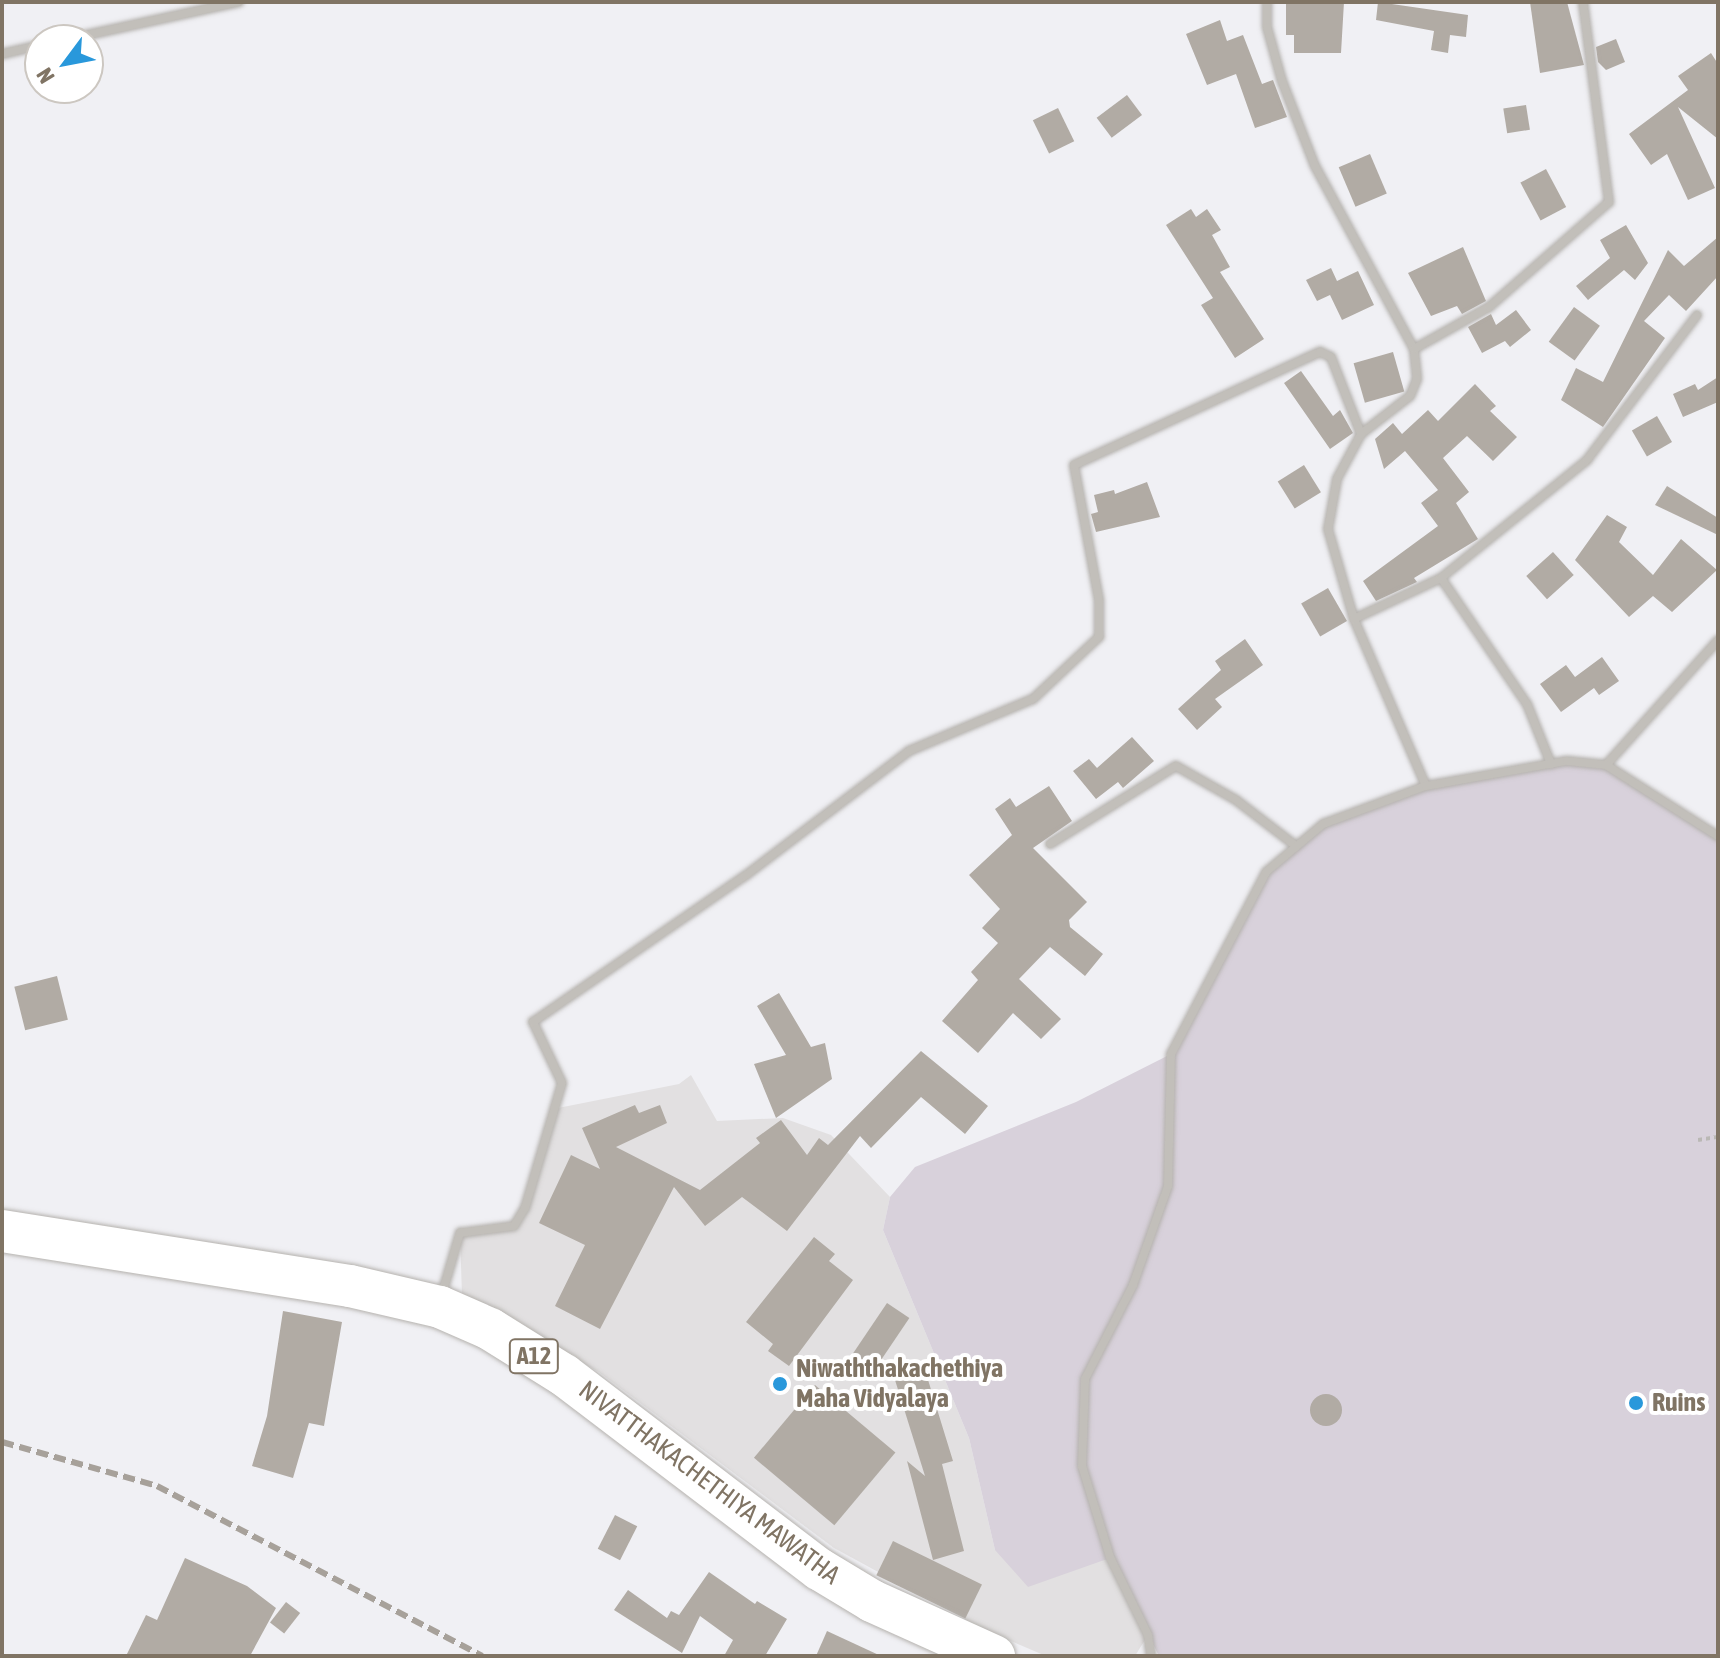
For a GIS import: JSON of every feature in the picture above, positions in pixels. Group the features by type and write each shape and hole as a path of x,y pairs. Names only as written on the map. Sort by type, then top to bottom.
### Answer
{"highway":[{"name":"NIVATTHAKACHETHIYA MAWATHA","path":"2,1231 350,1286 440,1307 490,1329 564,1375 819,1569 872,1601 994,1656"}],"street":[{"path":"104,31 239,2"},
{"path":"1267,2 1267,27 1282,81 1315,166 1414,349 1417,379 1410,396 1361,434 1337,479 1328,529 1354,619 1426,786"},
{"path":"1414,349 1489,307 1609,202 1583,2"},
{"path":"2,54 24,49"},
{"path":"1354,619 1441,578 1587,460 1697,315"},
{"path":"440,1307 460,1233 514,1226 525,1208 558,1108 562,1083 533,1022 745,876 909,751 1033,699 1099,637 1099,600 1074,465 1320,352 1331,357 1361,434"},
{"path":"1441,578 1527,704 1551,764"},
{"path":"1606,765 1718,640"},
{"path":"1151,1656 1148,1635 1110,1557 1082,1466 1085,1379 1133,1285 1168,1186 1171,1054 1266,872 1323,824 1426,786 1551,764 1606,765 1718,836"},
{"path":"1050,844 1176,766 1236,800 1296,846"}],"path":[{"path":"1698,1140 1718,1137"}],"shaded area":[{"path":"1567,761 1606,765 1718,836 1718,1656 1159,1656 1110,1558 1028,1587 995,1550 969,1438 883,1230 890,1197 915,1167 1076,1102 1171,1054 1266,872 1323,824 1426,786"},
{"name":"Niwaththakachethiya Maha Vidyalaya","path":"691,1075 717,1121 783,1118 831,1135 890,1197 883,1230 969,1438 995,1550 1110,1557 1148,1635 1135,1656 1046,1656 985,1630 834,1548 599,1372 462,1296 460,1233 515,1225 558,1108 679,1084"}],"building":[{"path":"1286,2 1344,2 1341,53 1294,53 1294,35 1286,35"},
{"path":"1378,2 1468,15 1466,37 1450,35 1448,53 1431,50 1434,31 1376,20"},
{"path":"1530,2 1567,2 1584,65 1540,73"},
{"path":"1220,20 1227,41 1243,35 1262,84 1273,80 1287,117 1255,128 1236,74 1207,85 1186,34"},
{"path":"1616,39 1625,62 1606,70 1598,62 1596,47"},
{"path":"1711,53 1718,64 1718,139 1678,107 1715,188 1688,200 1667,154 1651,165 1629,134 1688,90 1678,76"},
{"path":"1127,95 1142,115 1112,138 1097,118"},
{"path":"1526,105 1530,130 1507,133 1503,109"},
{"path":"1058,108 1074,141 1049,154 1033,120"},
{"path":"1370,154 1387,194 1356,207 1339,167"},
{"path":"1546,169 1566,207 1541,221 1520,183"},
{"path":"1191,209 1196,217 1207,209 1221,230 1212,235 1230,267 1220,272 1264,339 1235,358 1201,305 1213,298 1166,225"},
{"path":"1626,225 1648,263 1635,280 1624,270 1588,300 1576,286 1610,258 1600,240"},
{"path":"1718,237 1718,276 1686,311 1669,295 1644,321 1665,338 1603,427 1561,400 1576,368 1603,382 1668,250 1684,266"},
{"path":"1463,247 1486,301 1462,314 1457,306 1431,316 1408,273"},
{"path":"1331,268 1337,281 1358,271 1374,305 1342,320 1330,295 1317,301 1306,280"},
{"path":"1574,307 1600,326 1575,361 1549,342"},
{"path":"1516,310 1531,330 1510,347 1505,341 1482,353 1468,327 1491,314 1496,325"},
{"path":"1393,352 1404,391 1365,403 1354,363"},
{"path":"1301,371 1333,416 1340,410 1353,433 1330,449 1284,383"},
{"path":"1718,377 1718,402 1683,417 1673,394 1695,384 1698,390"},
{"path":"1475,384 1496,406 1490,411 1517,437 1493,461 1467,436 1443,458 1469,492 1456,503 1478,539 1414,578 1417,582 1376,601 1363,581 1438,526 1421,503 1438,490 1405,451 1384,469 1375,439 1393,423 1402,434 1428,410 1438,421"},
{"path":"1657,416 1672,442 1647,456 1632,430"},
{"path":"1304,465 1321,492 1295,509 1278,481"},
{"path":"1147,482 1160,517 1096,532 1091,514 1098,512 1094,495 1114,490 1115,494"},
{"path":"1667,486 1718,518 1718,535 1655,505"},
{"path":"1607,515 1627,527 1619,542 1653,575 1681,539 1717,570 1672,612 1653,596 1629,617 1575,560"},
{"path":"1553,552 1574,575 1547,599 1526,576"},
{"path":"1328,588 1347,621 1320,636 1301,604"},
{"path":"1245,639 1263,665 1215,699 1222,707 1197,730 1178,709 1221,670 1215,661"},
{"path":"1602,657 1619,681 1599,695 1594,688 1561,712 1540,684 1566,665 1575,677"},
{"path":"1132,737 1154,761 1123,788 1118,782 1096,799 1073,771 1089,759 1097,768"},
{"path":"1049,786 1072,821 1033,848 1087,902 1069,920 1070,927 1103,954 1085,976 1050,947 1019,979 1061,1019 1041,1039 1013,1013 978,1053 942,1021 978,980 971,972 998,943 982,928 1000,909 969,875 1012,835 995,809 1010,798 1016,807"},
{"path":"57,976 68,1020 25,1030 14,987"},
{"path":"779,993 811,1047 825,1043 832,1079 776,1118 754,1064 786,1055 757,1006"},
{"path":"921,1051 988,1106 965,1134 921,1097 871,1148 860,1136 787,1231 742,1197 705,1226 674,1187 600,1329 555,1306 585,1245 539,1223 571,1155 600,1169 582,1128 635,1105 639,1113 660,1105 667,1123 616,1147 700,1190 760,1143 756,1138 781,1120 807,1155 819,1138 828,1145"},
{"path":"814,1237 835,1254 829,1261 853,1280 789,1366 768,1351 773,1344 746,1322"},
{"path":"887,1303 909,1318 867,1381 845,1366"},
{"path":"283,1311 342,1322 324,1426 309,1423 293,1478 252,1466 267,1416"},
{"path":"925,1370 953,1461 942,1464 964,1551 933,1560 907,1461 925,1476 895,1380"},
{"path":"815,1385 895,1452 834,1525 754,1458"},
{"path":"1326,1394 1338,1398 1342,1410 1338,1422 1326,1426 1314,1422 1310,1410 1314,1398"},
{"path":"615,1515 637,1526 620,1560 598,1549"},
{"path":"893,1541 982,1584 965,1619 876,1575"},
{"path":"185,1558 247,1586 276,1608 250,1656 126,1656 146,1615 157,1620"},
{"path":"709,1572 755,1604 757,1601 787,1619 765,1656 724,1656 733,1640 700,1616 682,1653 614,1610 628,1590 667,1618 671,1611 679,1615"},
{"path":"286,1602 300,1613 284,1634 270,1622"},
{"path":"827,1631 881,1656 816,1656"}],"railway":[{"path":"2,1442 157,1486 482,1656"}],"place":[{"name":"Niwaththakachethiya Maha Vidyalaya","path":"780,1384"},
{"name":"Ruins","path":"1636,1403"}]}
